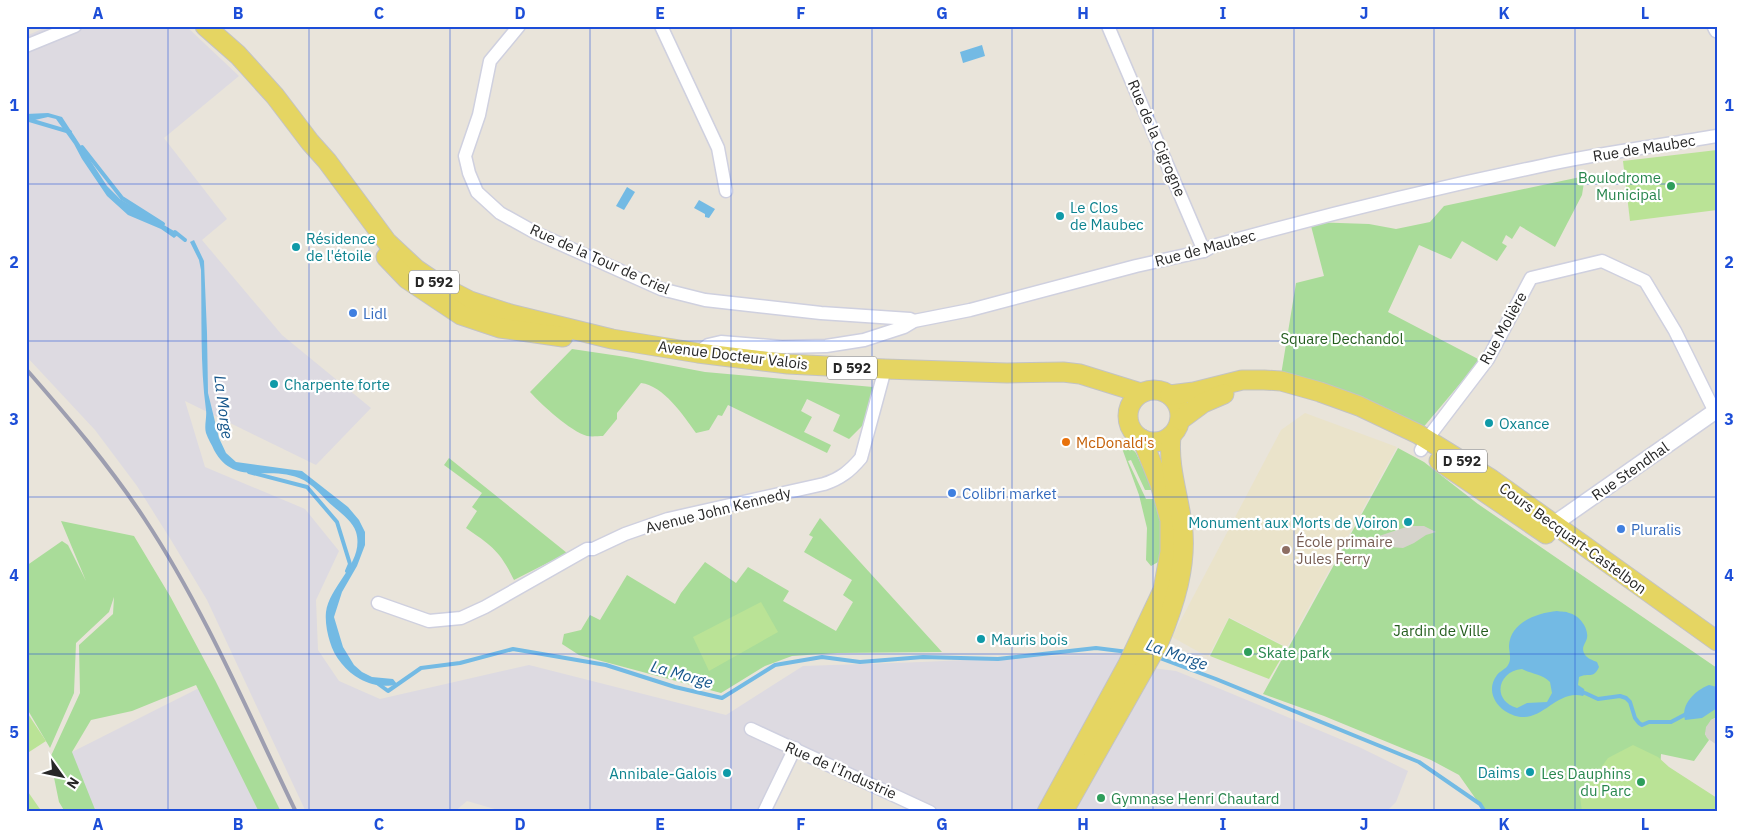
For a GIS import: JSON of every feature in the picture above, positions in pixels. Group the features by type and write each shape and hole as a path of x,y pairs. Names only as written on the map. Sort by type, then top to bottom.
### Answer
{"main road":[{"name":"Avenue Docteur Valois","path":"205,26 238,56 275,96 310,142 324,175 379,249 407,279 461,315 509,329 556,336 612,339 698,353 788,364 1007,373 1063,372 1080,374 1093,379"},
{"name":"D 592","path":"1093,379 1141,393"},
{"name":"D 592","path":"1093,379 1109,394 1128,418"},
{"name":"Cours Becquart-Castelbon","path":"1170,395 1194,392 1242,380 1281,382 1320,392 1359,406 1424,444 1717,641"},
{"path":"1063,812 1159,642 1180,584 1183,543 1182,521 1170,461 1180,410 1177,402 1161,390 1141,393 1132,402 1129,409 1129,425 1134,433 1142,439 1152,442 1162,441 1176,428"},
{"name":"Cours Becquart-Castelbon","path":"1176,428 1203,403 1236,390 1276,392 1344,413 1424,444"},
{"path":"1048,812 1128,664 1163,590 1170,552 1170,520 1160,484 1142,439"},
{"name":"Cours Becquart-Castelbon","path":"1548,528 1717,656"}],"street":[{"path":"26,46 75,26"},
{"name":"Rue de la Tour de Criel","path":"519,26 490,61 479,115 465,156 468,173 477,192 500,213 536,233 662,289 705,300 822,313 910,319 914,321"},
{"path":"661,26 718,148 726,191"},
{"name":"Rue de la Cigrogne","path":"1108,26 1204,251"},
{"path":"1715,26 1717,30"},
{"name":"Rue de Maubec","path":"698,353 708,345 721,342 782,347 826,346 864,340 904,328 914,321 970,310 1136,266 1204,251 1213,246 1281,227 1542,165 1717,136"},
{"name":"Rue Molière","path":"1424,444 1488,359 1530,278 1602,261 1645,281 1716,411"},
{"name":"Avenue John Kennedy","path":"378,602 429,621 461,618 587,549 593,549 650,525 837,480 852,469 861,458 885,369"},
{"name":"Rue Stendhal","path":"1548,528 1716,411"},
{"name":"Rue de l'Industrie","path":"751,729 930,812"},
{"path":"764,812 794,748"}],"shaded area":[{"path":"49,26 186,26 239,76 164,138 227,219 202,240 282,335 371,408 316,465 185,401 205,467 305,509 339,551 316,600 318,650 339,681 380,699 529,665 726,715 803,666 1047,656 1123,655 1049,812 934,812 801,744 768,812 505,812 467,801 454,812 306,812 207,600 171,540 137,486 95,430 26,356 26,36"},
{"path":"1305,413 1397,447 1287,647 1229,617 1208,657 1172,637 1281,430"},
{"path":"1409,526 1424,526 1436,532 1426,535 1403,548 1378,546 1376,537"},
{"path":"1152,668 1176,671 1359,747 1408,771 1396,802 1386,812 1074,812"},
{"path":"215,680 281,812 69,812 72,752"},
{"path":"1717,717 1717,745 1707,738 1705,734 1706,727 1711,720"}],"green space":[{"name":"Boulodrome Municipal","path":"1717,150 1717,210 1630,221 1623,161"},
{"name":"Square Dechandol","path":"1585,176 1582,195 1555,247 1520,226 1512,239 1506,235 1502,243 1507,246 1497,261 1462,241 1451,259 1419,245 1388,312 1480,360 1421,430 1281,375 1296,283 1324,276 1310,222 1369,224 1396,229 1430,222 1444,206"},
{"path":"572,349 705,372 873,387 863,425 849,439 833,431 840,415 807,399 801,411 812,417 804,432 831,445 827,453 728,405 722,416 718,415 709,430 696,433 665,395 649,385 641,383 617,413 617,419 603,436 589,436 573,429 530,392"},
{"path":"1127,443 1136,453 1153,490 1145,490 1131,460 1128,461 1146,499 1155,499 1163,534 1160,561 1151,566 1146,560 1147,528 1139,495 1123,451"},
{"name":"Jardin de Ville","path":"1398,448 1424,462 1478,504 1717,668 1717,717 1711,720 1705,734 1709,740 1694,761 1661,754 1658,812 1485,812 1459,775 1431,760 1324,716 1263,694"},
{"path":"449,458 567,553 514,580 500,556 466,528 477,511 472,507 482,493 444,465"},
{"path":"820,518 942,652 837,653 792,656 765,666 721,693 579,655 562,644 564,634 581,630 590,615 600,620 627,575 675,604 681,593 705,562 736,583 748,567 789,591 783,601 836,631 853,602 843,595 852,580 804,552 813,537 809,535"},
{"path":"61,521 134,536 170,596 215,680 281,812 259,812 196,685 132,711 91,720 72,752 96,812 65,812 59,802 50,758 80,693 79,645 113,614 114,597 109,612 76,643 74,693 50,748 26,707 26,566 62,541 68,545 86,581"},
{"path":"761,602 778,632 709,671 693,637"},
{"name":"Skate park","path":"1229,618 1287,648 1269,679 1210,656"},
{"path":"26,711 46,741 26,754"},
{"name":"Les Dauphins du Parc","path":"1633,745 1658,757 1669,767 1717,798 1717,812 1582,812 1580,796 1608,758"},
{"path":"26,789 42,812 26,812"}],"water":[{"path":"982,45 985,56 963,63 960,52"},
{"path":"48,113 62,117 107,186 120,199 179,234 174,238 161,229 128,215 107,196 56,119 48,117 26,122 26,114"},
{"path":"627,187 635,192 624,210 616,206"},
{"path":"699,200 715,209 709,218 694,208"},
{"path":"194,240 204,261 208,393 219,438 226,453 236,462 302,471 348,507 359,520 365,532 365,545 357,566 342,592 334,617 343,647 354,665 372,677 393,679 397,684 388,686 364,681 346,668 332,648 326,612 334,592 356,553 356,532 347,518 304,480 275,473 242,472 231,468 222,461 208,437 205,430 201,270 199,260 190,242"},
{"path":"1557,611 1573,614 1585,626 1587,634 1583,651 1588,658 1597,662 1599,667 1597,671 1593,675 1579,677 1578,685 1584,689 1585,693 1583,696 1572,695 1563,698 1537,714 1527,717 1517,716 1505,711 1495,700 1492,685 1497,675 1509,663 1509,646 1514,631 1526,620 1541,614","holes":["1522,669 1550,682 1552,693 1547,702 1527,703 1517,708 1503,699 1501,693 1503,680 1507,675"]},
{"path":"1709,685 1717,687 1717,708 1702,718 1685,720 1685,708 1690,698 1699,690"}],"waterway":[{"name":"La Morge","path":"26,119 70,132"},
{"name":"La Morge","path":"82,147 122,198 163,224"},
{"name":"La Morge","path":"175,232 185,240"},
{"name":"La Morge","path":"249,472 307,487 337,522 350,564 347,571"},
{"name":"La Morge","path":"377,683 388,691 421,668 460,663 513,649 606,665 675,687 722,698 775,665 822,657 860,662 923,657 998,659 1096,648 1128,652"},
{"name":"La Morge","path":"1157,657 1216,679 1419,762 1480,804 1485,812"},
{"path":"1585,693 1598,699 1620,696 1626,698 1630,702 1635,718 1642,725 1649,722 1671,722 1688,713"}],"railway":[{"path":"26,369 73,423 131,498 166,553 225,662 296,812"}],"place":[{"name":"Boulodrome Municipal","path":"1671,186"},
{"name":"Le Clos de Maubec","path":"1060,216"},
{"name":"Résidence de l'étoile","path":"296,247"},
{"name":"Lidl","path":"353,313"},
{"name":"Charpente forte","path":"274,384"},
{"name":"Oxance","path":"1489,423"},
{"name":"McDonald's","path":"1066,442"},
{"name":"Colibri market","path":"952,493"},
{"name":"Monument aux Morts de Voiron","path":"1408,522"},
{"name":"Pluralis","path":"1621,529"},
{"name":"École primaire Jules Ferry","path":"1286,550"},
{"name":"Mauris bois","path":"981,639"},
{"name":"Skate park","path":"1248,652"},
{"name":"Daims","path":"1530,772"},
{"name":"Annibale-Galois","path":"727,773"},
{"name":"Les Dauphins du Parc","path":"1641,782"},
{"name":"Gymnase Henri Chautard","path":"1101,798"}]}
